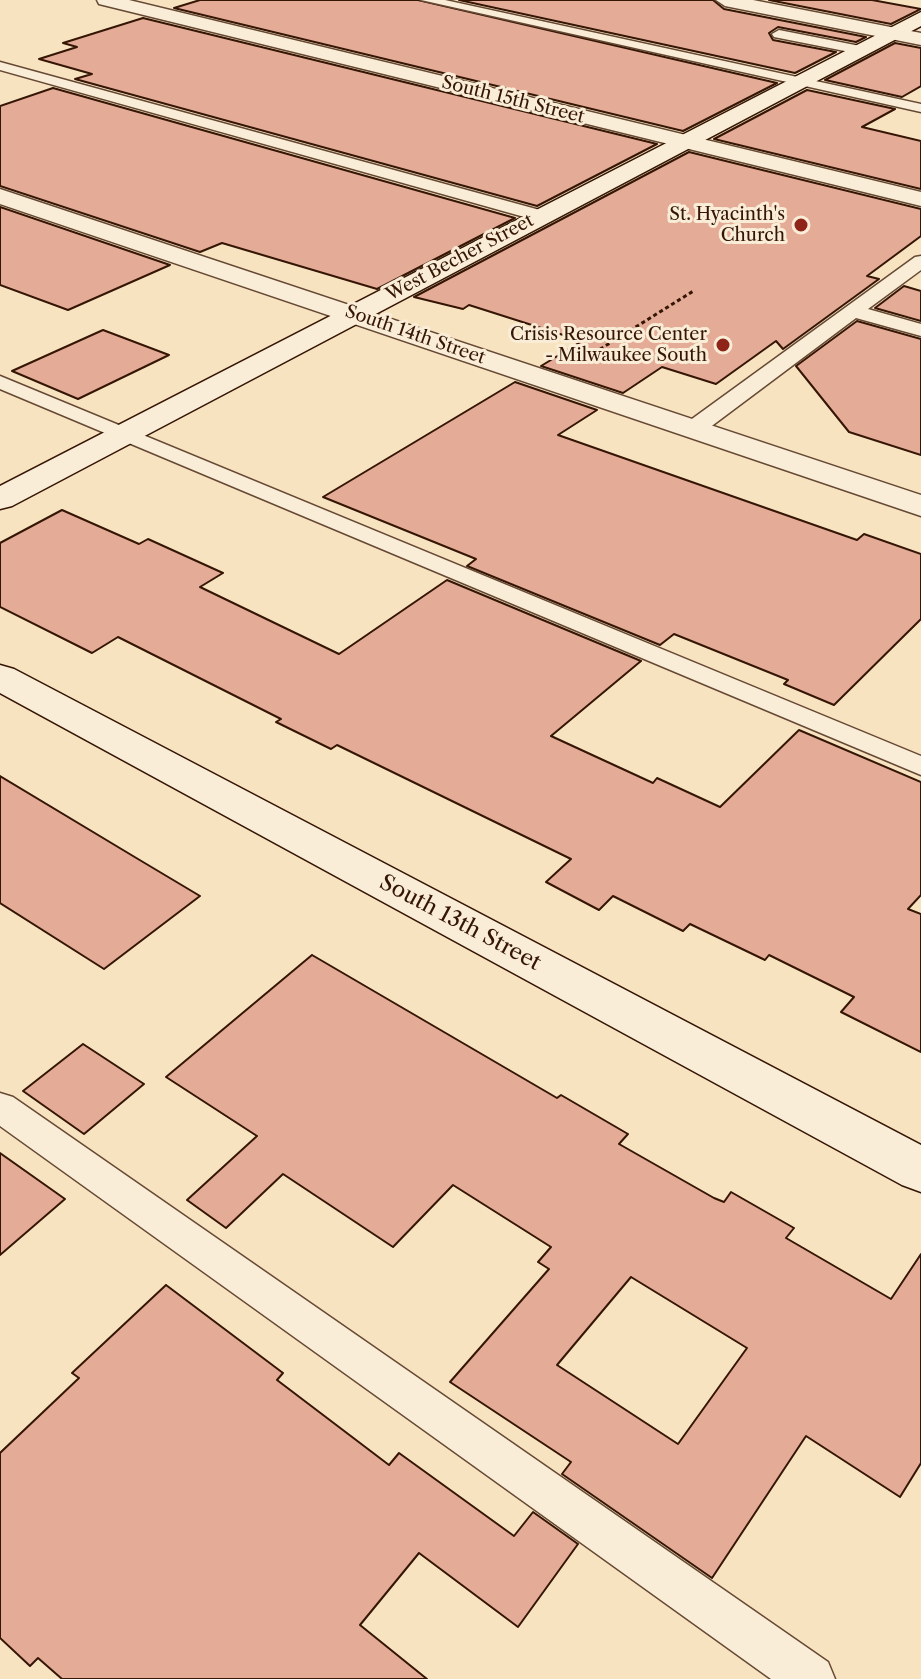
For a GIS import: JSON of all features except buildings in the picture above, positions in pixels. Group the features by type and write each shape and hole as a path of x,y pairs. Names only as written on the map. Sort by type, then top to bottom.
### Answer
{"street":[{"name":"South 15th Street","path":"106,0 921,199"},
{"path":"725,0 921,39"},
{"name":"West Becher Street","path":"0,499 921,18"},
{"name":"South 14th Street","path":"0,196 921,506"},
{"name":"South 13th Street","path":"0,677 921,1170"}],"lane":[{"path":"427,0 921,108"},
{"path":"779,34 860,50"},
{"path":"0,66 541,216"},
{"path":"693,429 921,261"},
{"path":"853,311 921,330"},
{"path":"0,382 921,766"},
{"path":"0,1107 811,1679"}],"path":[{"path":"593,354 695,290"}],"place":[{"name":"St. Hyacinth's Church","path":"801,225"},
{"name":"Crisis Resource Center - Milwaukee South","path":"723,345"}]}
